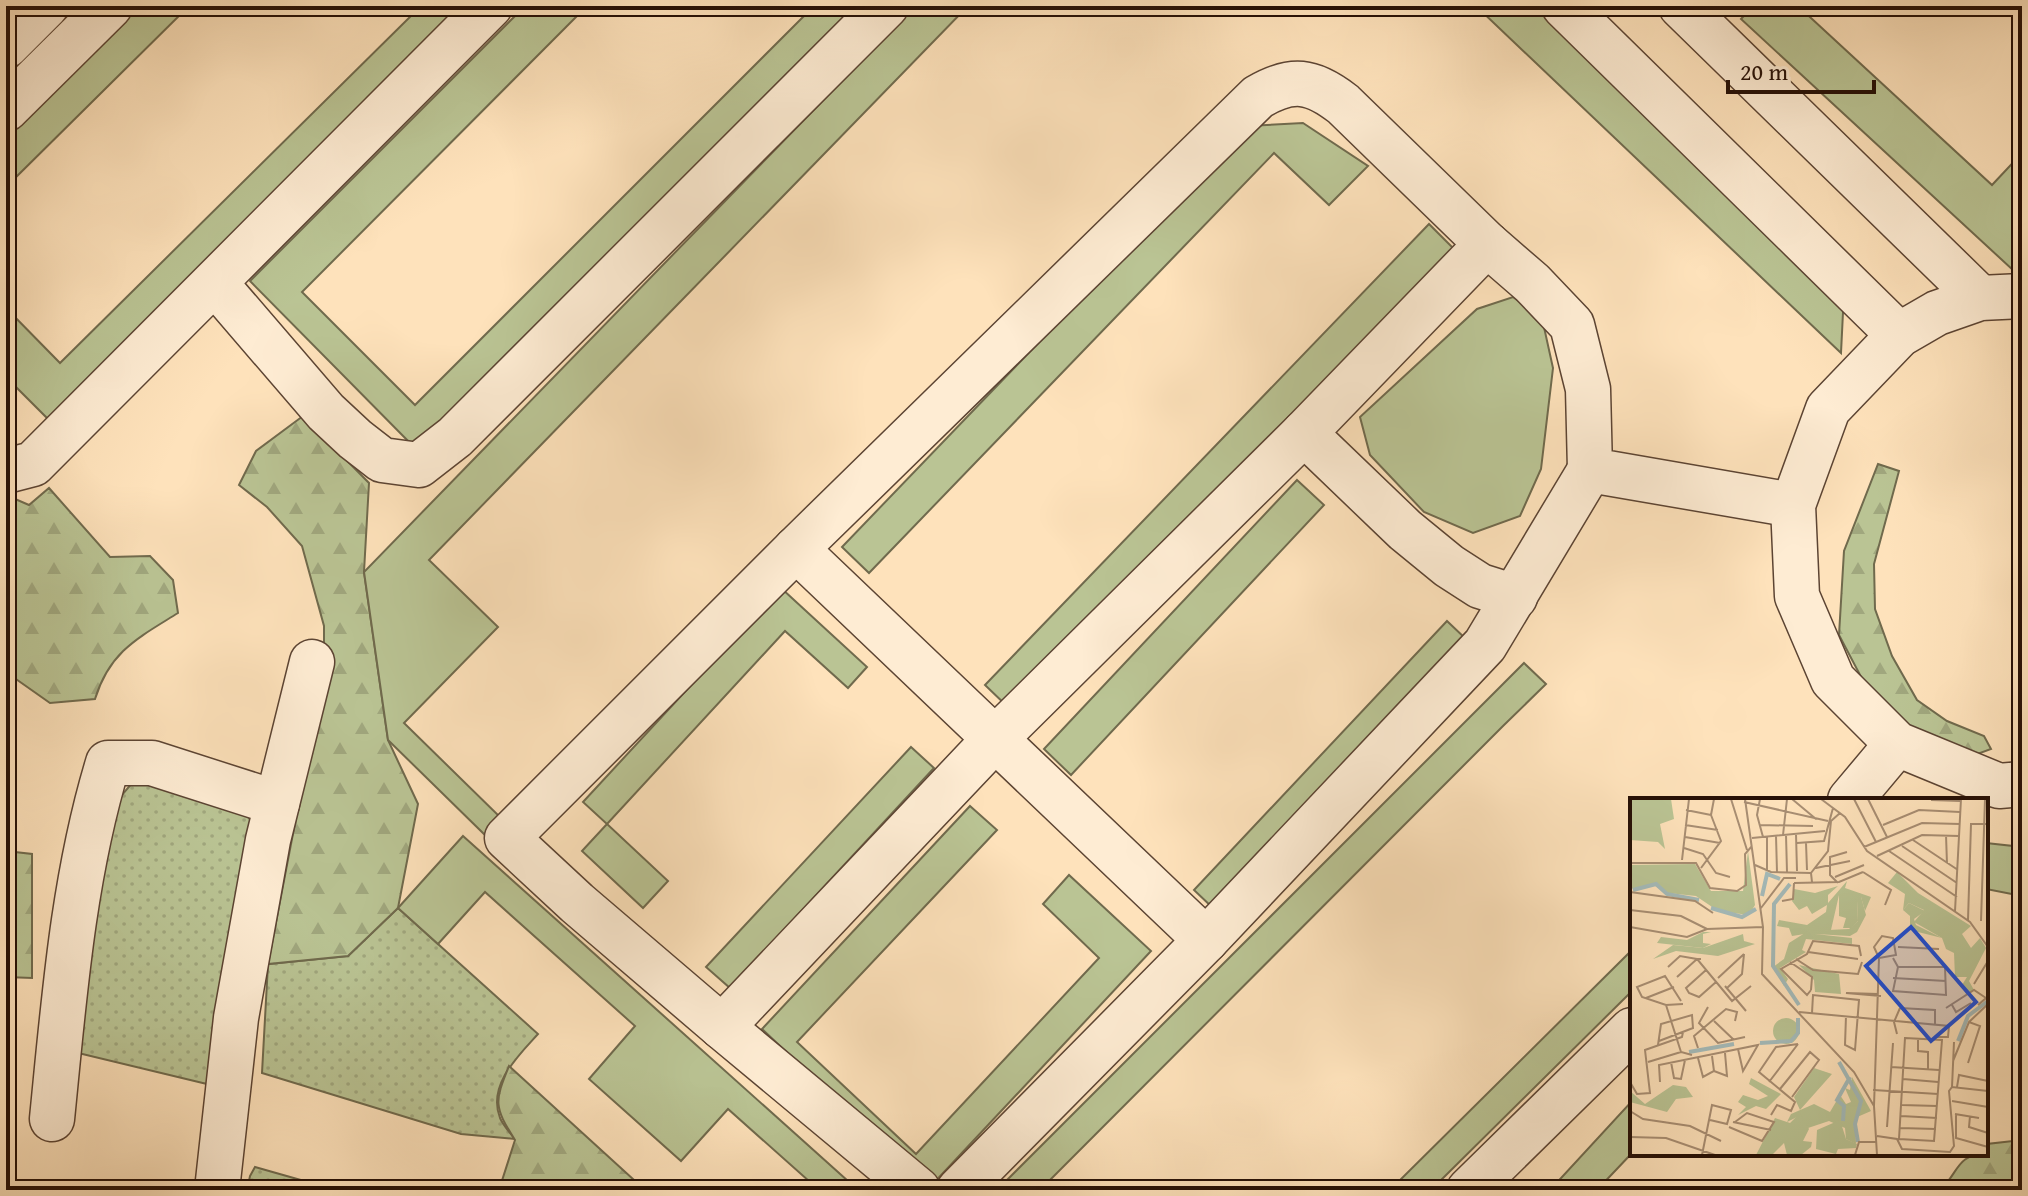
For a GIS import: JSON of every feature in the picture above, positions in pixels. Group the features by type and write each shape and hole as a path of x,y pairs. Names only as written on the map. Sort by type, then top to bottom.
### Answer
{"street":[{"path":"6,46 46,6"},
{"path":"6,109 110,6"},
{"path":"6,471 33,464 490,6"},
{"path":"215,283 326,412 355,439 382,460 419,465 455,437 886,6"},
{"path":"1564,6 1899,335"},
{"path":"1681,6 2001,297"},
{"path":"918,1190 722,1027 567,894 507,838 796,549 1258,97 1279,84 1300,83 1322,89 1532,283 1572,325 1588,389 1590,470 1485,645 1206,940 959,1190"},
{"path":"722,1027 995,739 1304,433 1487,244"},
{"path":"2001,297 1937,313 1899,335 1828,409 1793,505 1797,596 1833,680 1897,744 1999,786 2022,784"},
{"path":"1304,433 1405,530 1449,566 1480,586 1515,597"},
{"path":"1590,470 1793,505"},
{"path":"796,549 1206,940"},
{"path":"217,1190 236,1018 277,803 312,662"},
{"path":"1852,798 1897,744"},
{"path":"52,1119 74,908 98,795 108,763 152,763 277,803"},
{"path":"1469,1190 1630,1032"}],"green space":[{"path":"137,6 189,6 6,187 6,135"},
{"path":"421,6 469,6 49,420 6,377 6,308 60,363"},
{"path":"525,6 587,6 302,292 415,405 814,6 859,6 416,449 250,281"},
{"path":"915,6 968,6 429,560 498,627 404,723 501,818 485,835 388,740 364,572"},
{"path":"1476,6 1544,6 1844,292 1841,353"},
{"path":"1753,6 1798,6 1992,185 2022,153 2022,271 2014,271 1741,19"},
{"path":"1303,123 1368,166 1329,205 1274,153 869,573 842,547 1247,126"},
{"path":"1429,224 1454,249 1010,709 985,685"},
{"path":"1513,297 1542,318 1553,368 1541,469 1520,516 1473,533 1424,512 1370,455 1360,417 1477,309"},
{"path":"303,416 369,483 364,572 388,740 418,804 398,908 348,956 268,964 324,672 324,626 302,546 267,507 239,485 256,451"},
{"path":"1878,464 1899,471 1874,564 1875,609 1892,656 1917,700 1947,721 1984,736 1991,749 1964,759 1880,713 1839,635 1844,551"},
{"path":"1297,480 1324,505 1071,775 1044,749"},
{"path":"49,488 110,557 150,556 173,580 178,613 117,657 95,699 50,703 6,672 6,495 29,505"},
{"path":"781,588 867,667 848,688 785,631 607,824 583,802"},
{"path":"1447,621 1467,640 1214,909 1194,890"},
{"path":"1524,663 1546,684 1040,1190 997,1190"},
{"path":"911,747 934,768 730,988 706,967"},
{"path":"133,782 157,784 246,814 256,828 211,1085 74,1052 109,810"},
{"path":"970,806 997,830 797,1042 916,1154 1099,958 1043,904 1069,875 1151,951 930,1187 762,1029"},
{"path":"607,824 668,881 643,908 582,851"},
{"path":"463,836 858,1190 819,1190 728,1109 681,1161 589,1079 635,1026 485,892 438,944 398,908"},
{"path":"1988,843 2022,847 2022,896 1988,889"},
{"path":"6,851 32,854 32,978 6,977"},
{"path":"398,908 538,1034 507,1072 498,1094 500,1118 515,1139 461,1134 262,1073 268,964 348,956"},
{"path":"1630,952 1630,993 1431,1190 1390,1190"},
{"path":"509,1066 645,1190 499,1190 515,1140 498,1104"},
{"path":"1630,1103 1630,1155 1597,1190 1550,1190"},
{"path":"2013,1141 2022,1144 2022,1190 1940,1190 1963,1161 1972,1156 1988,1156 1988,1144"},
{"path":"255,1167 336,1190 247,1190"}]}
